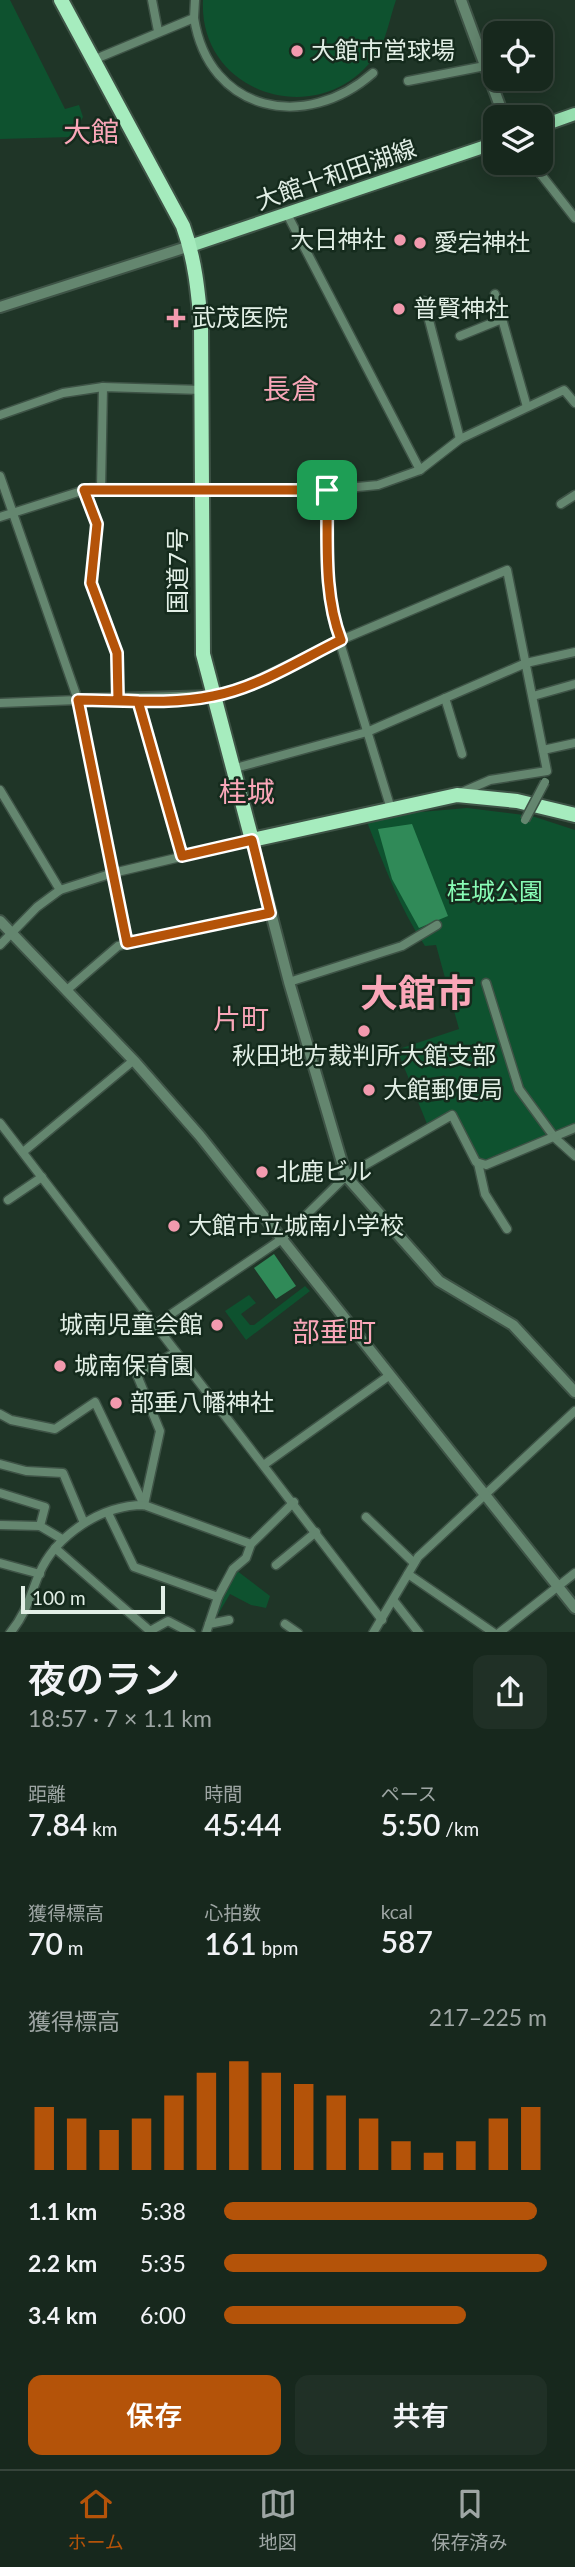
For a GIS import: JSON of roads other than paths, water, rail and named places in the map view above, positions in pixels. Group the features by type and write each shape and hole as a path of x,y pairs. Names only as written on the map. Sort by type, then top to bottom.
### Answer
{"highway":[{"name":"国道7号","path":"61,0 183,226 190,246 198,282 202,390 203,654 252,840"},
{"path":"252,840 457,795 517,802 575,815"}],"main road":[{"path":"553,122 575,114"},
{"name":"大館十和田湖線","path":"190,246 483,147"}],"street":[{"path":"152,0 158,31"},
{"path":"195,0 194,18 200,43 214,70 236,92 257,102 298,107 322,104 356,89 373,73"},
{"path":"461,0 483,60"},
{"path":"93,60 194,18"},
{"path":"408,81 483,66"},
{"path":"541,175 575,218"},
{"path":"287,214 420,470"},
{"path":"0,307 190,246"},
{"path":"495,294 527,407"},
{"path":"424,301 460,439"},
{"path":"460,336 502,319"},
{"path":"101,488 103,387"},
{"path":"0,415 63,393 103,387 202,390"},
{"path":"0,517 84,490 101,488 327,490 378,485 420,470 460,439 564,390 575,403"},
{"path":"0,476 78,700 127,943"},
{"path":"84,490 97,524 91,583 117,653 118,700"},
{"path":"327,490 328,586 333,620 391,809"},
{"path":"561,504 575,495"},
{"path":"0,703 138,701 212,696 245,686 341,640 507,570 547,771 545,782 525,820"},
{"path":"232,769 366,732 526,663 575,653"},
{"path":"533,696 575,684"},
{"path":"445,698 462,754"},
{"path":"138,701 182,856"},
{"path":"543,750 575,743"},
{"path":"457,795 490,780 547,771"},
{"path":"0,790 60,890"},
{"path":"0,946 37,907 60,890 113,873 252,840 289,982 346,1176 439,1281 513,1325 575,1392"},
{"path":"68,989 108,952 127,943 270,913"},
{"path":"0,921 134,1060 282,1239 575,1608"},
{"path":"289,982 402,946 436,925"},
{"path":"486,983 519,1089 555,1138 575,1156"},
{"path":"23,1152 134,1060"},
{"path":"155,1325 282,1239 346,1176 452,1115 478,1163 485,1194 507,1229"},
{"path":"0,1124 295,1502 382,1620"},
{"path":"478,1163 486,1165 575,1128"},
{"path":"8,1200 42,1177"},
{"path":"144,1505 160,1431 137,1375 176,1352"},
{"path":"265,1464 390,1375"},
{"path":"0,1414 11,1420 55,1429 94,1402 144,1505"},
{"path":"374,1632 414,1563 484,1493 575,1411"},
{"path":"0,1464 26,1471 63,1473 84,1523"},
{"path":"0,1493 45,1507 40,1526"},
{"path":"207,1628 218,1597 233,1569 246,1558 251,1544 295,1502"},
{"path":"11,1632 22,1618 40,1573 62,1539 84,1523 108,1513 131,1505 144,1505 251,1544"},
{"path":"108,1513 134,1567 218,1597"},
{"path":"366,1517 414,1563"},
{"path":"0,1525 40,1526 62,1539"},
{"path":"276,1564 316,1532"},
{"path":"55,1548 150,1631 168,1621 189,1632"},
{"path":"0,1563 40,1573"},
{"path":"500,1632 575,1573"},
{"path":"408,1574 493,1632"},
{"path":"394,1601 418,1632"},
{"path":"207,1628 229,1620"},
{"path":"285,1624 297,1632"}],"place":[{"name":"大館市営球場","path":"297,51"},
{"name":"大日神社","path":"400,240"},
{"name":"愛宕神社","path":"420,243"},
{"name":"普賢神社","path":"399,309"},
{"name":"武茂医院","path":"176,318"},
{"name":"秋田地方裁判所大館支部","path":"364,1031"},
{"name":"大館郵便局","path":"369,1090"},
{"name":"北鹿ビル","path":"262,1172"},
{"name":"大館市立城南小学校","path":"174,1226"},
{"name":"城南児童会館","path":"217,1325"},
{"name":"城南保育園","path":"60,1366"},
{"name":"部垂八幡神社","path":"116,1403"}],"district":[{"name":"大館","path":"91,132"},
{"name":"長倉","path":"291,389"},
{"name":"桂城","path":"247,792"},
{"name":"大館市","path":"417,994"},
{"name":"片町","path":"241,1019"},
{"name":"部垂町","path":"334,1332"}],"park label":[{"name":"桂城公園","path":"495,892"}]}
